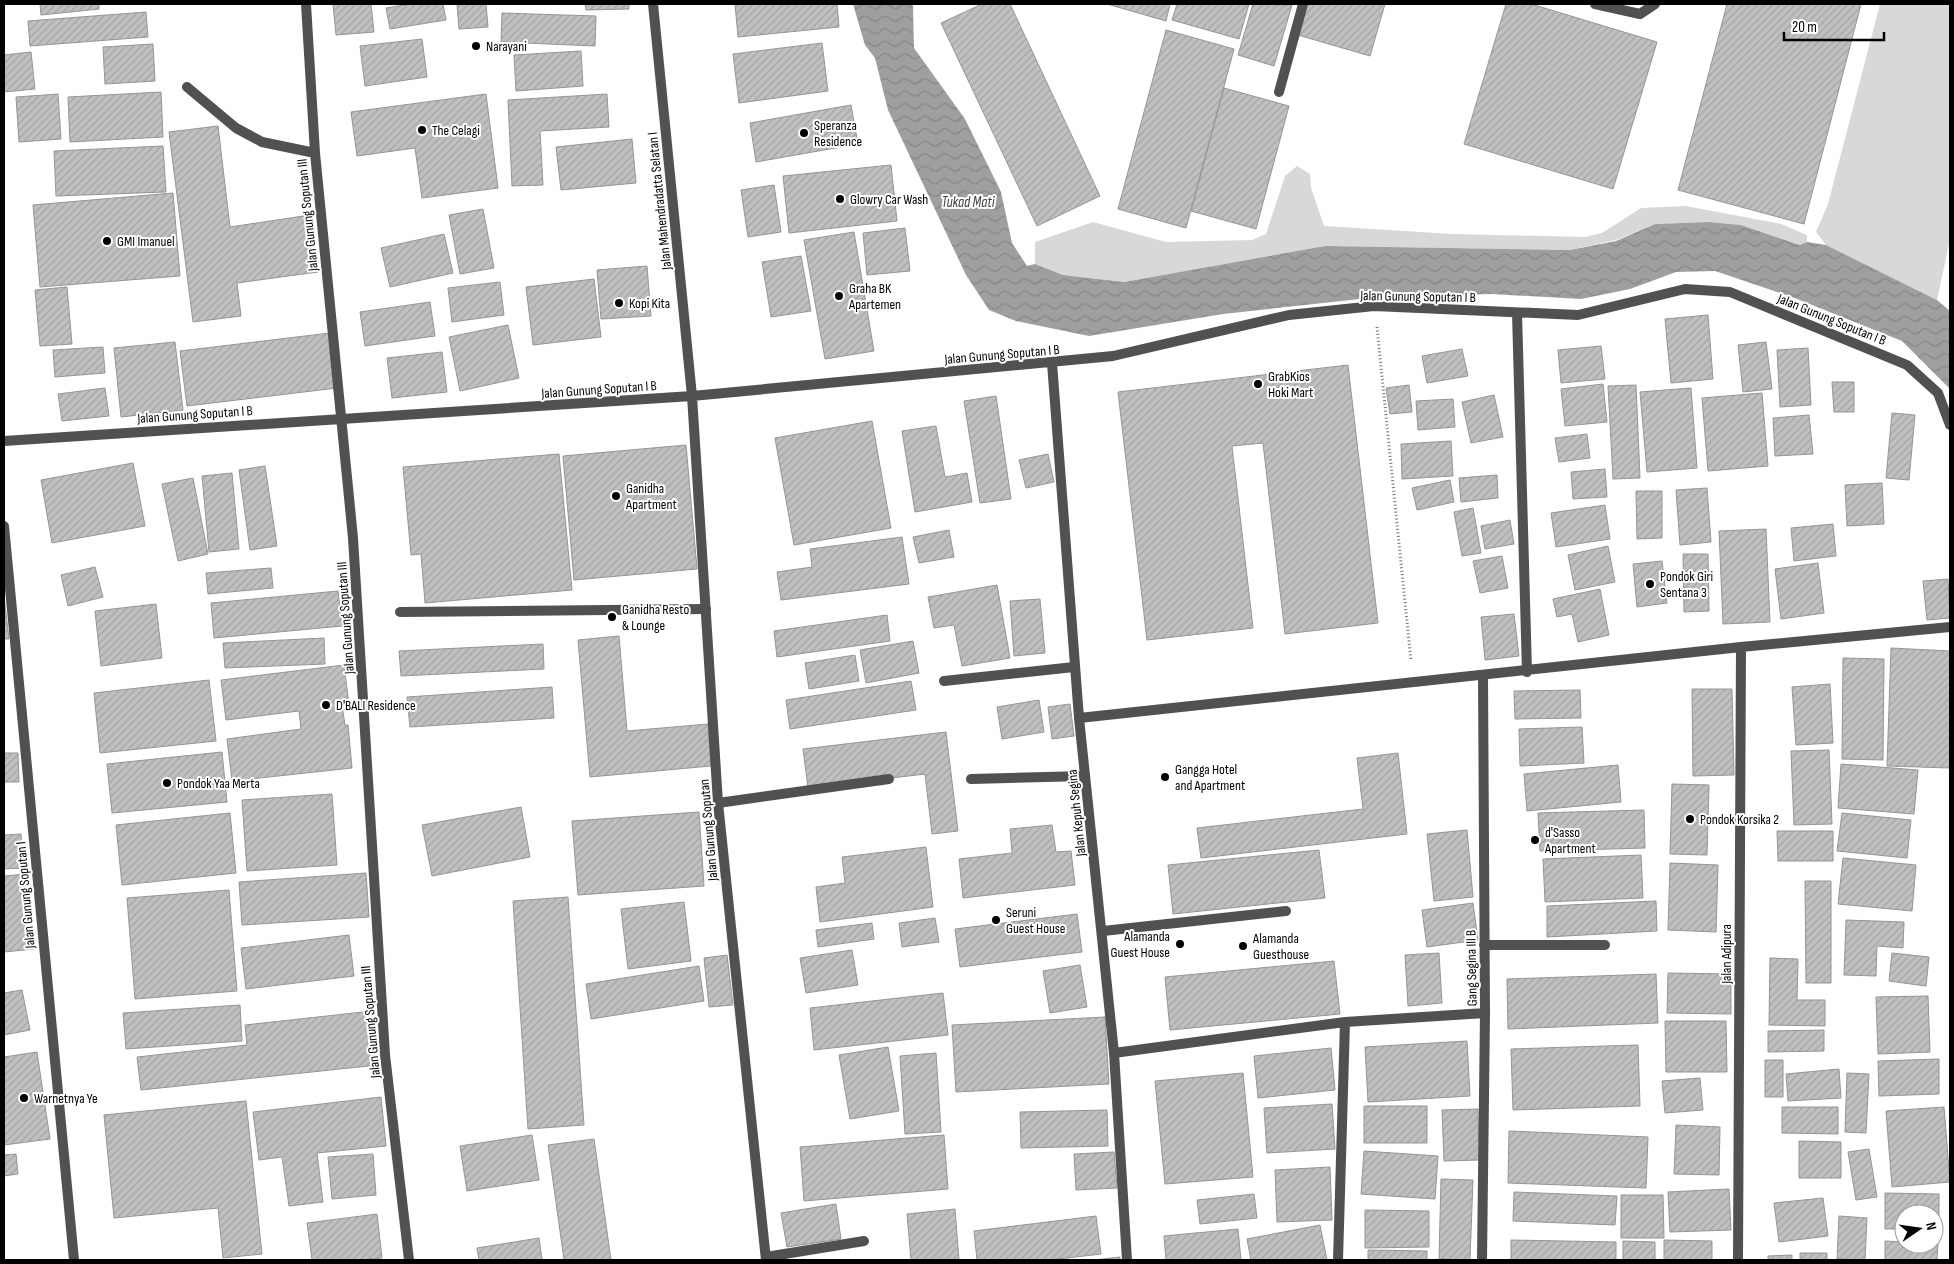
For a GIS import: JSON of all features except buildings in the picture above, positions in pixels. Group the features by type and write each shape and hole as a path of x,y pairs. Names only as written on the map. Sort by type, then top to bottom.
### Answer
{"street":[{"name":"Jalan Gunung Soputan III","path":"306,4 314,153 341,419 364,694 385,1055 409,1260"},
{"name":"Jalan Mahendradatta Selatan I","path":"653,4 692,396"},
{"path":"1279,92 1303,4"},
{"path":"1595,4 1640,14 1655,4"},
{"path":"187,87 236,128 262,142 314,153"},
{"name":"Jalan Gunung Soputan I B","path":"4,441 692,396 1112,356 1289,315 1374,306 1578,315 1684,289 1730,292 1907,365 1938,393 1950,425"},
{"path":"1517,313 1527,672"},
{"name":"Jalan Kepuh Segina","path":"1052,363 1074,667 1114,1053 1127,1260"},
{"name":"Jalan Gunung Soputan","path":"692,396 718,803 766,1259"},
{"name":"Jalan Gunung Soputan I","path":"4,526 74,1260"},
{"path":"400,612 706,609"},
{"path":"1079,718 1413,682 1527,672 1741,647 1950,627"},
{"name":"Jalan Adipura","path":"1738,1260 1741,647"},
{"path":"944,681 1074,667"},
{"name":"Gang Segina III B","path":"1482,1260 1485,1013 1483,676"},
{"path":"971,779 1086,776"},
{"path":"718,803 888,778"},
{"path":"1102,931 1286,911"},
{"path":"1484,945 1605,945"},
{"path":"1114,1053 1345,1022 1485,1013"},
{"path":"1338,1260 1345,1022"},
{"path":"766,1259 864,1241"}],"path":[{"path":"1374,306 1413,682"}],"shaded area":[{"path":"1880,4 1950,4 1950,239 1937,300 1826,245 1816,232 1828,204"},
{"path":"1297,166 1310,174 1311,188 1324,226 1453,234 1585,237 1602,233 1641,208 1686,206 1781,224 1807,235 1807,242 1801,245 1741,225 1709,222 1655,224 1616,240 1570,250 1325,246 1124,282 1063,275 1035,264 1035,242 1093,222 1166,242 1252,240 1266,234 1285,176"}],"water":[{"name":"Tukad Mati","path":"853,4 913,4 914,48 965,119 1001,192 1012,243 1027,266 1035,264 1063,275 1124,282 1325,246 1570,250 1616,241 1655,224 1709,222 1741,225 1800,245 1807,242 1826,245 1937,300 1950,311 1950,389 1902,341 1792,297 1715,271 1676,272 1630,289 1581,299 1491,294 1369,298 1223,314 1089,336 1016,321 989,310 966,275 888,110 875,58 865,45"}],"place":[{"name":"Narayani","path":"476,46"},
{"name":"The Celagi","path":"422,130"},
{"name":"Speranza Residence","path":"804,133"},
{"name":"Glowry Car Wash","path":"840,199"},
{"name":"GMI Imanuel","path":"107,241"},
{"name":"Graha BK Apartemen","path":"839,296"},
{"name":"Kopi Kita","path":"619,303"},
{"name":"GrabKios Hoki Mart","path":"1258,384"},
{"name":"Ganidha Apartment","path":"616,496"},
{"name":"Pondok Giri Sentana 3","path":"1650,584"},
{"name":"Ganidha Resto & Lounge","path":"612,617"},
{"name":"D'BALI Residence","path":"326,705"},
{"name":"Gangga Hotel and Apartment","path":"1165,777"},
{"name":"Pondok Yaa Merta","path":"167,783"},
{"name":"Pondok Korsika 2","path":"1690,819"},
{"name":"d'Sasso Apartment","path":"1535,840"},
{"name":"Seruni Guest House","path":"996,920"},
{"name":"Alamanda Guest House","path":"1180,944"},
{"name":"Alamanda Guesthouse","path":"1243,946"},
{"name":"Warnetnya Ye","path":"24,1098"}]}
